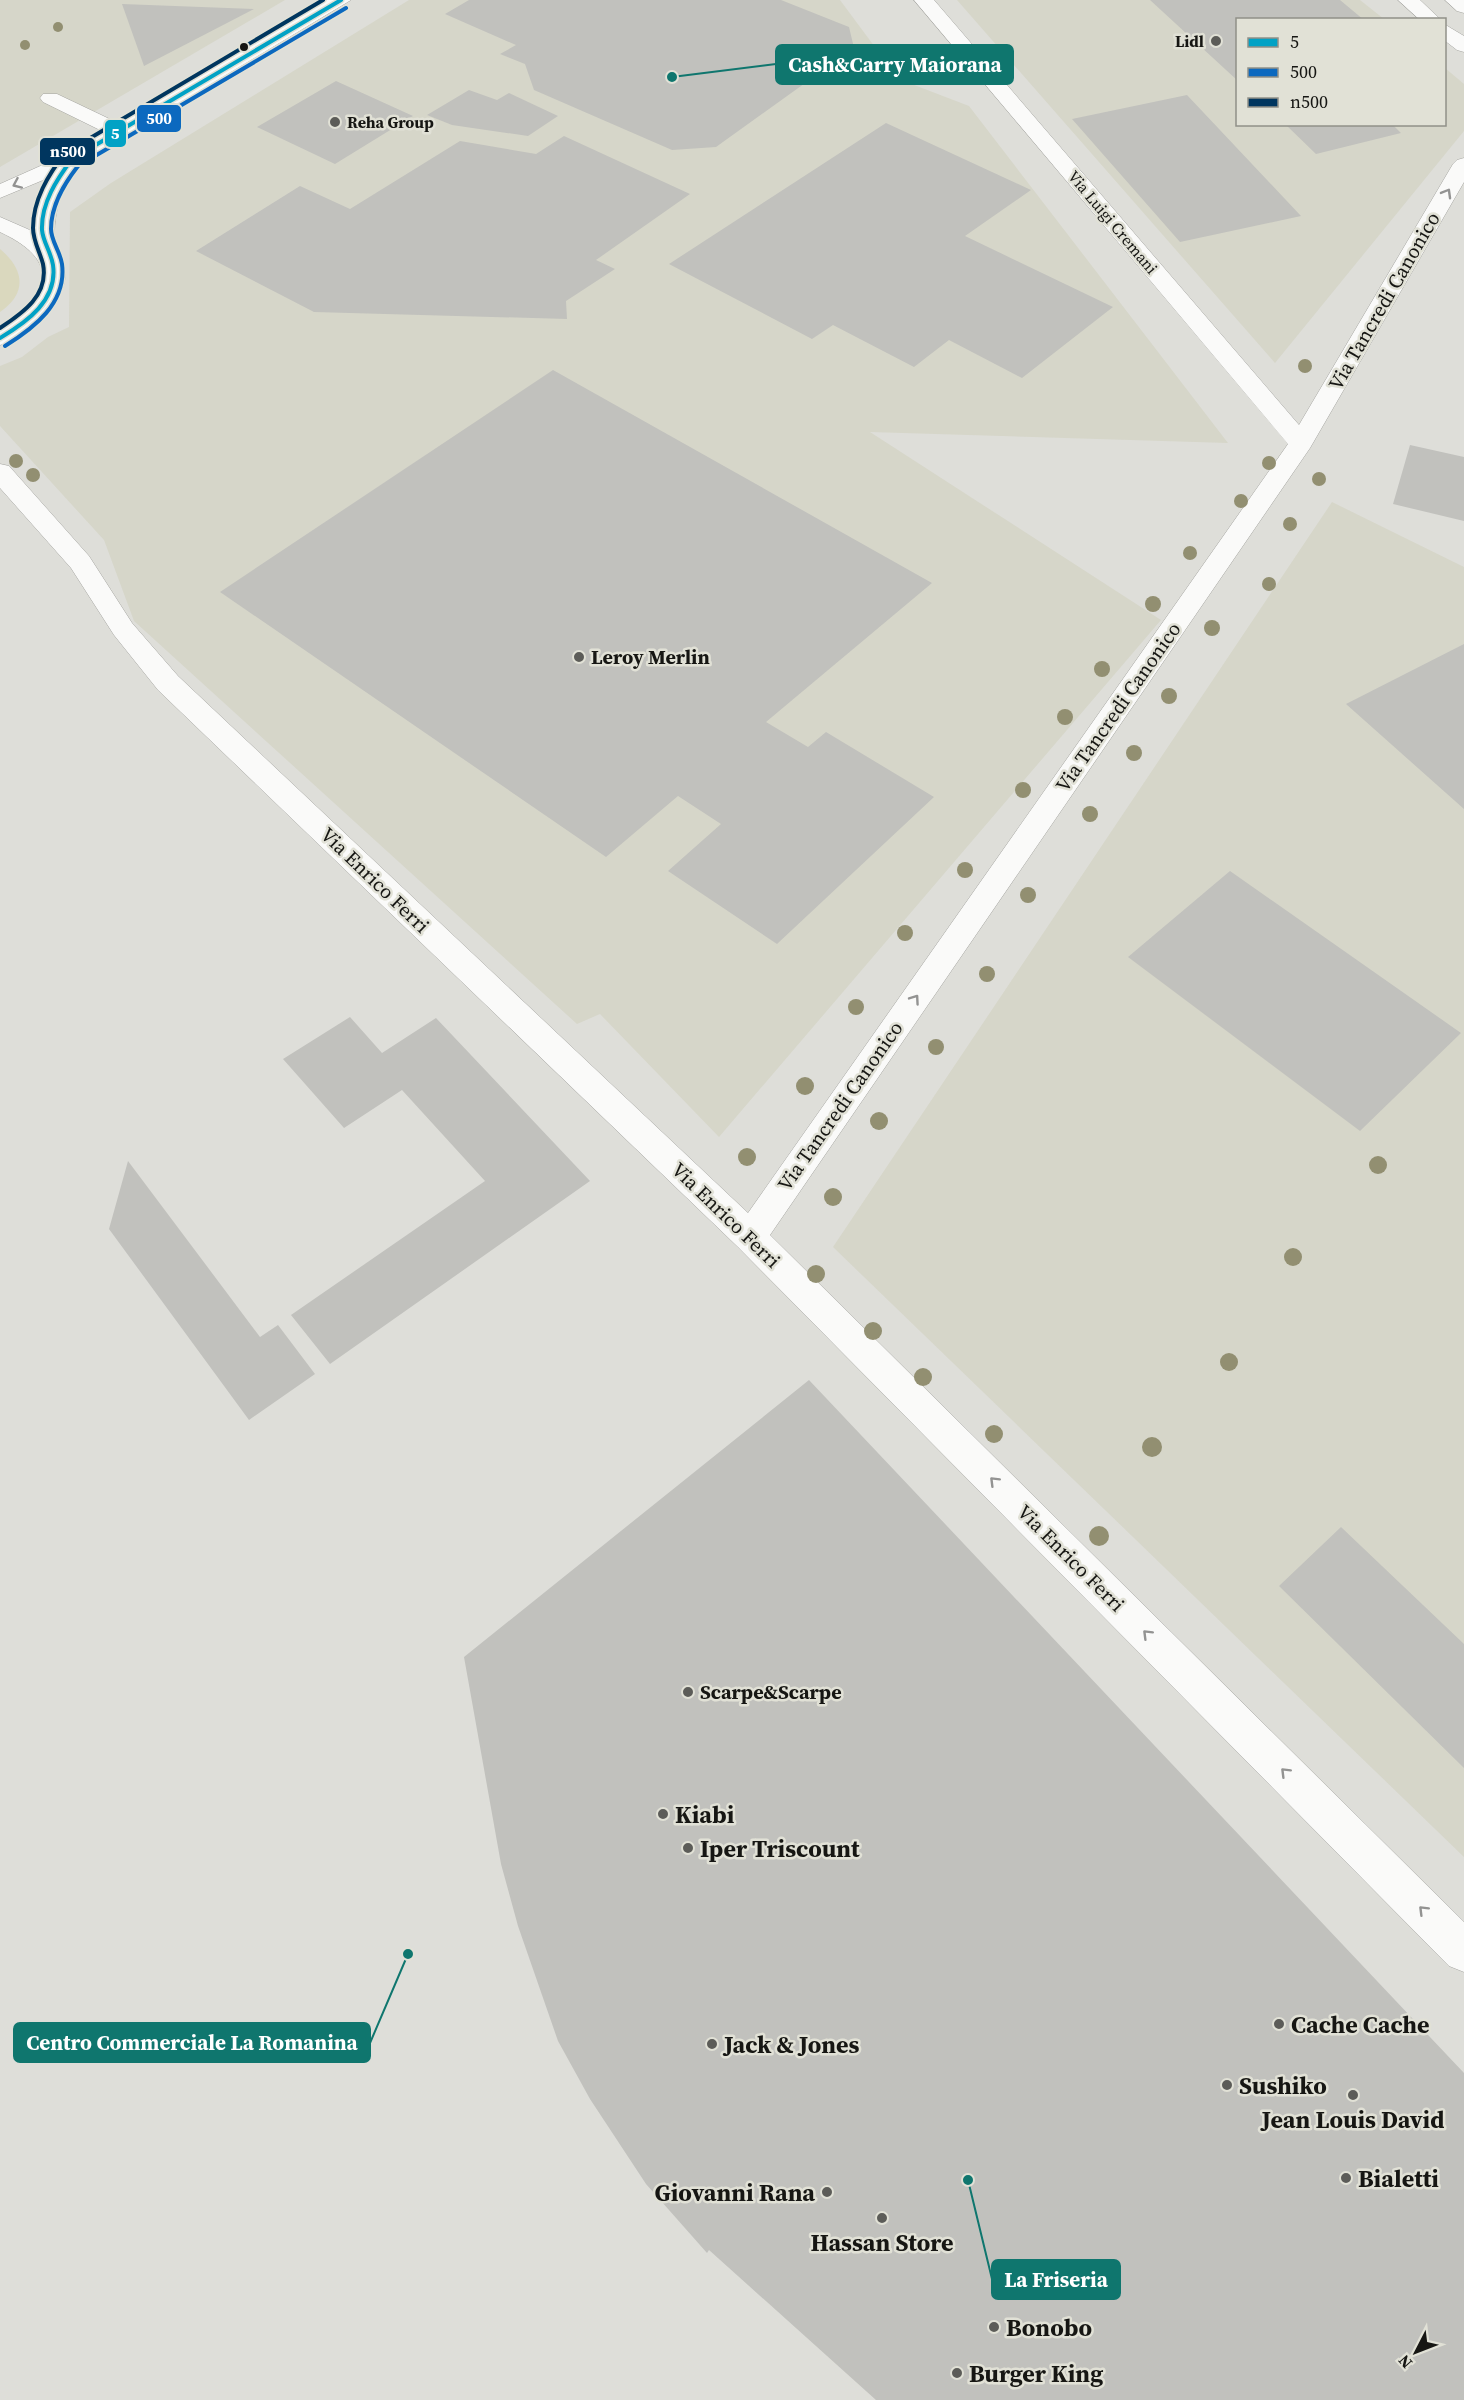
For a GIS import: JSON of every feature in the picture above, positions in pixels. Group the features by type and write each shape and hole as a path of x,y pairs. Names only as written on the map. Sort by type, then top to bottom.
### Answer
{"street":[{"path":"0,192 72,159 341,0"},
{"name":"Via Luigi Cremani","path":"924,0 1301,443"},
{"path":"1408,0 1430,18"},
{"path":"1455,0 1464,7"},
{"path":"1446,32 1464,46"},
{"path":"50,98 119,131"},
{"path":"0,338 41,308 51,292 55,276 52,262 45,248 42,223 46,200 72,159"},
{"name":"Via Tancredi Canonico","path":"750,1237 1301,443 1464,164"},
{"path":"0,224 26,234 45,248"},
{"name":"Via Enrico Ferri","path":"0,472 80,562 123,629 168,683 750,1237 1464,1951"}],"shaded area":[{"path":"0,0 285,0 0,167"},
{"path":"409,0 840,0 889,66 909,83 969,106 1228,443 870,432 1161,620 719,1137 600,1014 577,1024 134,621 104,540 0,426 0,366 22,357 48,337 69,327 70,212 111,183"},
{"path":"957,0 1360,0 1383,18 1236,18 1236,126 1446,126 1446,69 1464,84 1464,131 1275,363"},
{"path":"0,249 14,265 20,281 15,297 0,312"},
{"path":"1332,502 1464,567 1464,1857 833,1247"}],"building":[{"path":"469,0 781,0 849,27 854,48 716,147 672,150 534,90 525,64 500,54 516,45 445,14"},
{"name":"Lidl","path":"1150,0 1340,0 1362,18 1236,18 1236,79"},
{"path":"122,4 254,9 144,66"},
{"name":"Reha Group","path":"336,81 413,116 335,164 257,127"},
{"path":"469,90 497,100 509,93 558,116 528,136 452,125 427,115"},
{"path":"1187,95 1301,216 1180,242 1072,119"},
{"path":"886,123 1031,190 965,236 1113,307 1022,378 949,340 914,367 833,325 812,339 669,264"},
{"path":"1287,126 1394,126 1401,133 1316,154"},
{"path":"564,136 690,194 596,260 615,269 566,301 567,319 314,312 196,251 300,186 350,209 460,141 536,154"},
{"name":"Leroy Merlin","path":"553,370 932,583 766,722 808,747 826,732 934,797 777,944 668,871 721,824 678,796 606,857 220,592"},
{"path":"1410,445 1464,457 1464,521 1393,504"},
{"path":"1464,644 1464,809 1346,704"},
{"path":"1230,871 1461,1033 1360,1131 1128,957"},
{"path":"350,1017 382,1053 436,1018 590,1181 330,1364 291,1315 485,1181 402,1090 344,1128 283,1059"},
{"path":"128,1161 260,1337 278,1325 315,1374 249,1420 109,1229"},
{"path":"809,1380 1464,2073 1464,2400 876,2400 709,2250 707,2253 646,2184 590,2099 558,2041 518,1926 501,1864 464,1657"},
{"path":"1341,1527 1464,1644 1464,1768 1279,1586"}],"transit line":[{"name":"n500","path":"0,328 26,310 43,285 43,264 34,237 34,217 43,188 65,153 323,0"},
{"name":"5","path":"0,338 30,317 46,300 51,289 53,265 42,230 42,220 51,192 72,159 341,0"},
{"name":"500","path":"5,346 38,323 54,303 59,291 62,264 52,238 51,220 55,203 78,166 346,8"}],"place":[{"name":"Lidl","path":"1216,41"},
{"name":"Cash&Carry Maiorana","path":"672,77"},
{"name":"Reha Group","path":"335,122"},
{"name":"Leroy Merlin","path":"579,657"},
{"name":"Scarpe&Scarpe","path":"688,1692"},
{"name":"Kiabi","path":"663,1814"},
{"name":"Iper Triscount","path":"688,1848"},
{"name":"Centro Commerciale La Romanina","path":"408,1954"},
{"name":"Cache Cache","path":"1279,2024"},
{"name":"Jack & Jones","path":"712,2044"},
{"name":"Sushiko","path":"1227,2085"},
{"name":"Jean Louis David","path":"1353,2095"},
{"name":"Bialetti","path":"1346,2178"},
{"name":"La Friseria","path":"968,2180"},
{"name":"Giovanni Rana","path":"827,2192"},
{"name":"Hassan Store","path":"882,2218"},
{"name":"Bonobo","path":"994,2327"},
{"name":"Burger King","path":"957,2373"}]}
